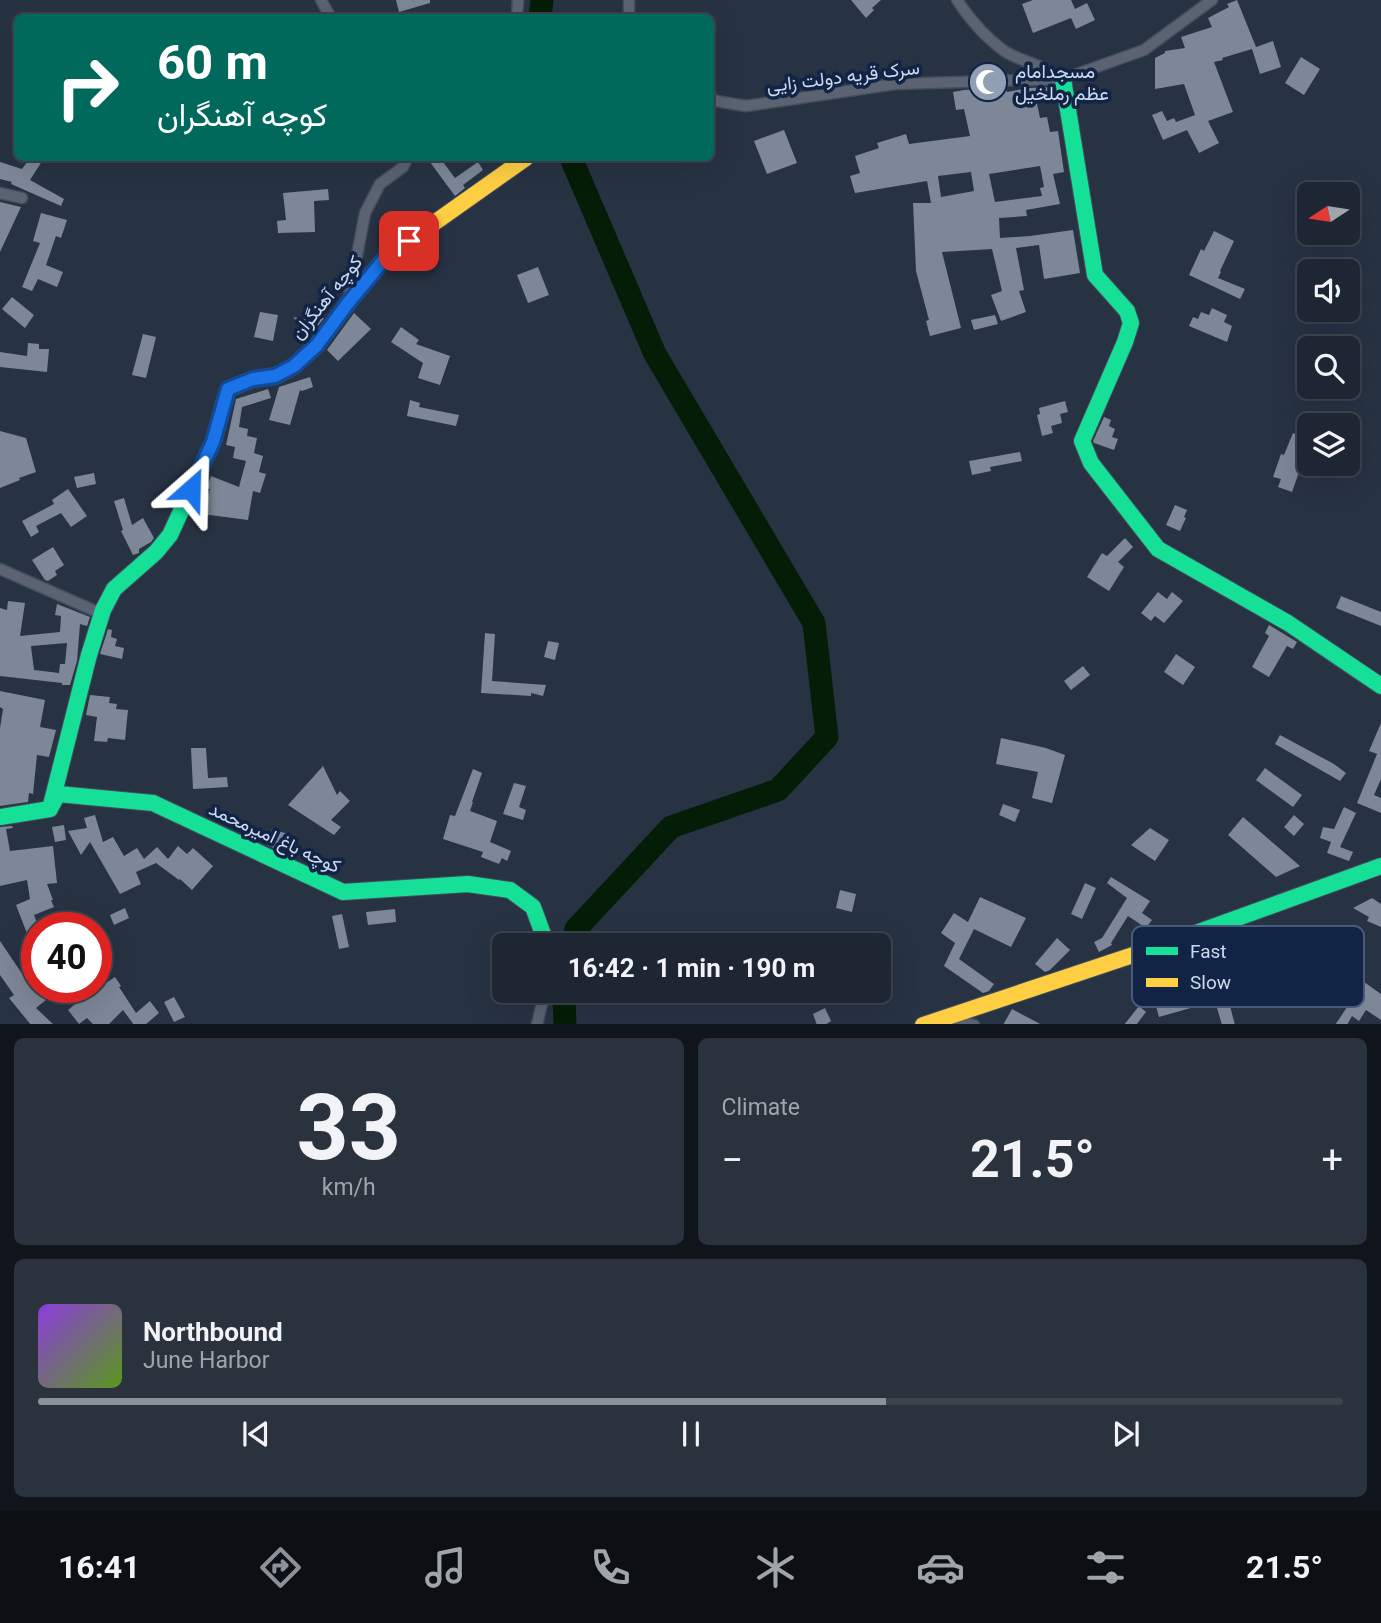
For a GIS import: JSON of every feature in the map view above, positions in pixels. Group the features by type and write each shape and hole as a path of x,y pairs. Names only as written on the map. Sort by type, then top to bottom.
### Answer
{"main road":[{"path":"1063,79 1095,275 1127,311 1131,323 1082,441 1091,463 1158,549 1288,624 1381,686"},
{"name":"کوچه آهنگران","path":"50,809 102,614 114,589 156,552 170,535 213,442 228,389 253,379 275,376 294,366 317,345 387,256 522,161"},
{"name":"کوچه باغ امیرمحمد","path":"50,809 58,794 153,803 343,892 468,884 510,890 533,907 543,933"},
{"path":"0,817 50,809"},
{"path":"1218,926 1381,866"},
{"path":"923,1024 1132,956"}],"street":[{"path":"957,0 963,10 1004,51 1039,66 1043,80"},
{"path":"1190,0 1199,9"},
{"name":"سرک قریه دولت زایی","path":"714,100 746,106 895,83 1063,79 1144,50 1212,0"},
{"path":"348,303 365,213 380,184 403,167 406,161"},
{"path":"0,192 22,198"},
{"path":"0,569 102,614"},
{"path":"537,1024 541,1003"},
{"path":"946,1017 974,1024"}],"building":[{"path":"396,0 430,0 430,3 399,12"},
{"path":"851,0 881,0 866,18"},
{"path":"1033,0 1071,0 1075,9 1087,3 1095,20 1076,29 1071,18 1033,33 1022,4"},
{"path":"1237,0 1256,47 1273,41 1281,67 1260,74 1252,49 1214,62 1233,112 1208,121 1219,143 1199,153 1187,130 1163,140 1152,115 1162,111 1167,121 1174,118 1176,122 1195,115 1184,84 1155,89 1155,58 1165,51 1185,48 1181,37 1212,27 1208,18"},
{"path":"1301,57 1320,69 1304,95 1285,83"},
{"path":"1052,87 1053,95 1036,99 1040,118 1047,117 1050,132 1058,131 1064,172 1053,174 1060,204 1026,210 1027,216 999,218 1000,238 1073,230 1080,273 1044,279 1039,245 1016,248 1024,290 1019,291 1026,312 1001,321 991,295 1002,291 992,249 942,252 961,328 930,336 926,321 929,320 916,271 913,203 931,203 927,181 855,193 850,176 860,173 855,156 879,148 877,143 906,134 909,144 970,136 964,109 956,110 953,92 1006,89 1007,92","holes":["1040,166 1044,187 1040,188 1042,196 995,202 989,174","971,172 974,191 941,197 938,176"]},
{"path":"784,130 797,163 767,174 754,141"},
{"path":"28,161 42,161 30,180 64,199 61,206 11,184 12,182 0,179 0,162 22,169"},
{"path":"429,161 442,161 455,178 478,162 483,170 463,185 465,188 455,196"},
{"path":"328,189 329,200 314,201 315,232 278,233 277,221 286,220 283,193"},
{"path":"0,202 21,207 0,252"},
{"path":"41,213 67,220 61,238 56,236 46,265 63,272 57,287 38,279 32,291 22,287 40,243 33,241"},
{"path":"1214,231 1234,241 1218,278 1245,289 1240,299 1189,275 1201,249 1204,251"},
{"path":"538,267 549,295 528,303 517,275"},
{"path":"12,297 34,315 25,328 2,309"},
{"path":"1212,308 1227,315 1224,322 1232,326 1227,342 1189,326 1193,317 1198,319 1201,312 1209,315"},
{"path":"260,312 278,315 273,341 254,337"},
{"path":"354,313 371,329 338,361 327,350"},
{"path":"995,315 998,324 974,330 971,320"},
{"path":"293,317 309,320 309,317 324,318 311,335"},
{"path":"401,327 419,340 416,344 450,356 440,385 418,378 423,363 391,342"},
{"path":"143,334 156,337 146,378 132,375"},
{"path":"28,343 39,344 39,349 49,349 47,372 0,367 0,352 27,356"},
{"path":"310,377 313,387 300,390 290,425 269,420 279,387"},
{"path":"268,389 271,398 242,407 239,427 248,429 247,436 257,438 254,453 263,456 259,472 266,474 260,493 253,491 248,520 202,514 211,476 239,487 246,461 233,458 235,447 226,445 236,399"},
{"path":"410,400 420,403 419,407 459,415 456,426 407,416"},
{"path":"1065,401 1068,412 1060,414 1062,423 1051,426 1053,433 1042,436 1037,415 1040,414 1039,408"},
{"path":"1104,417 1111,420 1109,426 1115,429 1112,437 1118,439 1114,450 1093,441"},
{"path":"0,431 26,438 36,472 0,488"},
{"path":"1293,433 1297,435 1298,476 1292,492 1278,487 1281,479 1273,477 1281,454 1284,455"},
{"path":"1020,452 1022,461 990,467 991,471 972,475 969,461"},
{"path":"94,473 96,484 77,488 74,477"},
{"path":"68,489 87,516 71,527 61,513 36,526 39,532 31,537 22,521 54,504 52,500"},
{"path":"124,498 132,525 143,518 154,538 139,549 139,553 133,555 121,531 123,530 114,501"},
{"path":"1175,505 1187,510 1180,531 1166,525"},
{"path":"1125,538 1133,547 1118,562 1124,567 1109,591 1087,577 1102,553 1107,556"},
{"path":"53,547 64,565 55,571 57,575 48,581 32,560"},
{"path":"1158,592 1167,599 1172,592 1183,601 1164,623 1155,616 1151,621 1141,613"},
{"path":"1341,596 1381,612 1381,626 1336,608"},
{"path":"8,601 25,603 20,636 60,632 61,616 55,615 57,604 90,617 87,626 80,624 77,661 70,685 0,676 0,608 7,610","holes":["67,643 65,664 60,664 59,673 34,670 31,646"]},
{"path":"1269,625 1297,642 1293,649 1287,646 1269,677 1252,667 1269,636 1265,633"},
{"path":"108,629 112,630 111,637 117,639 115,646 124,648 122,659 100,654"},
{"path":"485,633 495,634 492,681 546,685 543,696 531,693 531,696 481,693"},
{"path":"548,641 559,643 555,660 544,657"},
{"path":"1176,654 1195,667 1183,685 1164,672"},
{"path":"1083,666 1090,675 1071,690 1064,681"},
{"path":"0,691 45,700 40,727 56,730 49,757 37,755 33,794 29,793 28,802 0,806 0,728 3,709 0,707"},
{"path":"90,695 110,697 109,703 117,704 116,709 128,710 125,740 108,738 107,742 94,741 97,717 86,715"},
{"path":"1381,723 1381,779 1374,795 1381,798 1381,813 1357,803 1377,754 1369,751"},
{"path":"1280,735 1346,773 1340,781 1275,744"},
{"path":"1001,738 1065,755 1052,803 1032,798 1038,772 996,764"},
{"path":"191,748 206,748 208,778 227,777 228,787 193,789"},
{"path":"323,766 337,795 340,791 350,801 331,820 341,827 334,835 288,805"},
{"path":"1265,768 1302,795 1293,807 1256,780"},
{"path":"473,769 482,773 470,811 497,821 490,842 511,851 507,861 502,858 499,864 481,857 483,852 443,839 450,815 455,816"},
{"path":"514,783 526,786 519,807 526,810 523,820 503,814"},
{"path":"1003,804 1020,810 1015,822 999,815"},
{"path":"1344,807 1356,813 1340,847 1353,852 1349,861 1327,853 1331,842 1320,838 1323,827 1334,829"},
{"path":"95,815 103,842 113,837 124,856 137,848 144,859 157,847 168,859 178,846 187,854 193,848 213,866 192,890 156,863 136,872 141,884 120,894 90,842 81,855 68,831 87,828 84,818"},
{"path":"1294,815 1304,824 1294,836 1284,827"},
{"path":"1243,817 1300,866 1276,877 1228,835"},
{"path":"64,825 66,840 55,842 52,827"},
{"path":"0,827 13,828 6,829 10,851 53,846 57,883 47,884 54,907 42,912 21,912 21,918 16,905 30,899 27,880 0,886"},
{"path":"1150,828 1169,840 1155,861 1131,845"},
{"path":"272,829 288,834 286,838 292,839 287,854 267,845"},
{"path":"1111,877 1150,901 1142,913 1152,920 1148,926 1143,926 1128,916 1112,945 1099,952 1094,942 1102,938 1127,898 1107,883"},
{"path":"1085,883 1096,888 1082,919 1071,914"},
{"path":"840,890 856,894 852,912 836,908"},
{"path":"980,897 1026,918 1011,947 974,929 959,959 994,984 989,991 983,993 944,966 955,943 941,933 954,913 968,922"},
{"path":"1372,898 1381,904 1381,927 1367,921 1369,917 1353,908"},
{"path":"125,908 129,918 114,925 112,914"},
{"path":"395,909 396,922 368,925 366,912"},
{"path":"342,914 349,947 339,949 332,916"},
{"path":"1057,938 1070,950 1045,972 1035,964"},
{"path":"0,941 21,972 21,1003 42,1003 36,1008 53,1024 30,1024 9,998 14,995 0,975"},
{"path":"115,977 136,1013 150,1001 159,1013 146,1024 133,1024 123,1010 109,1024 93,1024 87,1018 79,1024 68,1010 76,1003 112,1003 112,979"},
{"path":"1364,982 1381,994 1381,1020 1366,1010 1359,1021 1352,1016 1348,1024 1336,1024 1347,1007 1364,1007"},
{"path":"174,997 185,1017 174,1022 164,1002"},
{"path":"1138,1007 1146,1012 1137,1024 1125,1024"},
{"path":"1156,1007 1194,1007 1159,1017"},
{"path":"1217,1007 1230,1007 1235,1024 1222,1024"},
{"path":"825,1008 831,1021 817,1024 813,1014"},
{"path":"1012,1009 1040,1024 1004,1024"}],"waterway":[{"path":"540,14 542,0"},
{"path":"572,161 655,354 814,623 827,737 778,790 671,827 576,929 575,933"},
{"path":"564,1003 565,1024"}],"traffic: fast":[{"path":"1063,79 1095,275 1127,311 1131,323 1082,441 1091,463 1158,549 1288,623 1381,686"},
{"path":"0,817 50,809 103,610 114,589 156,552 170,535 213,442 228,389 253,379 276,376 294,366 317,345 386,257"},
{"path":"51,807 58,794 153,803 343,892 468,884 510,890 533,907 543,933"},
{"path":"1215,926 1381,866"}],"traffic: slow":[{"path":"386,257 522,161"},
{"path":"926,1024 1132,955"}],"place":[{"name":"مسجدامام عظم رملخیل","path":"988,82"}],"route":[{"path":"191,489 213,442 228,389 253,379 275,376 294,366 317,345 387,256 409,241"}]}
